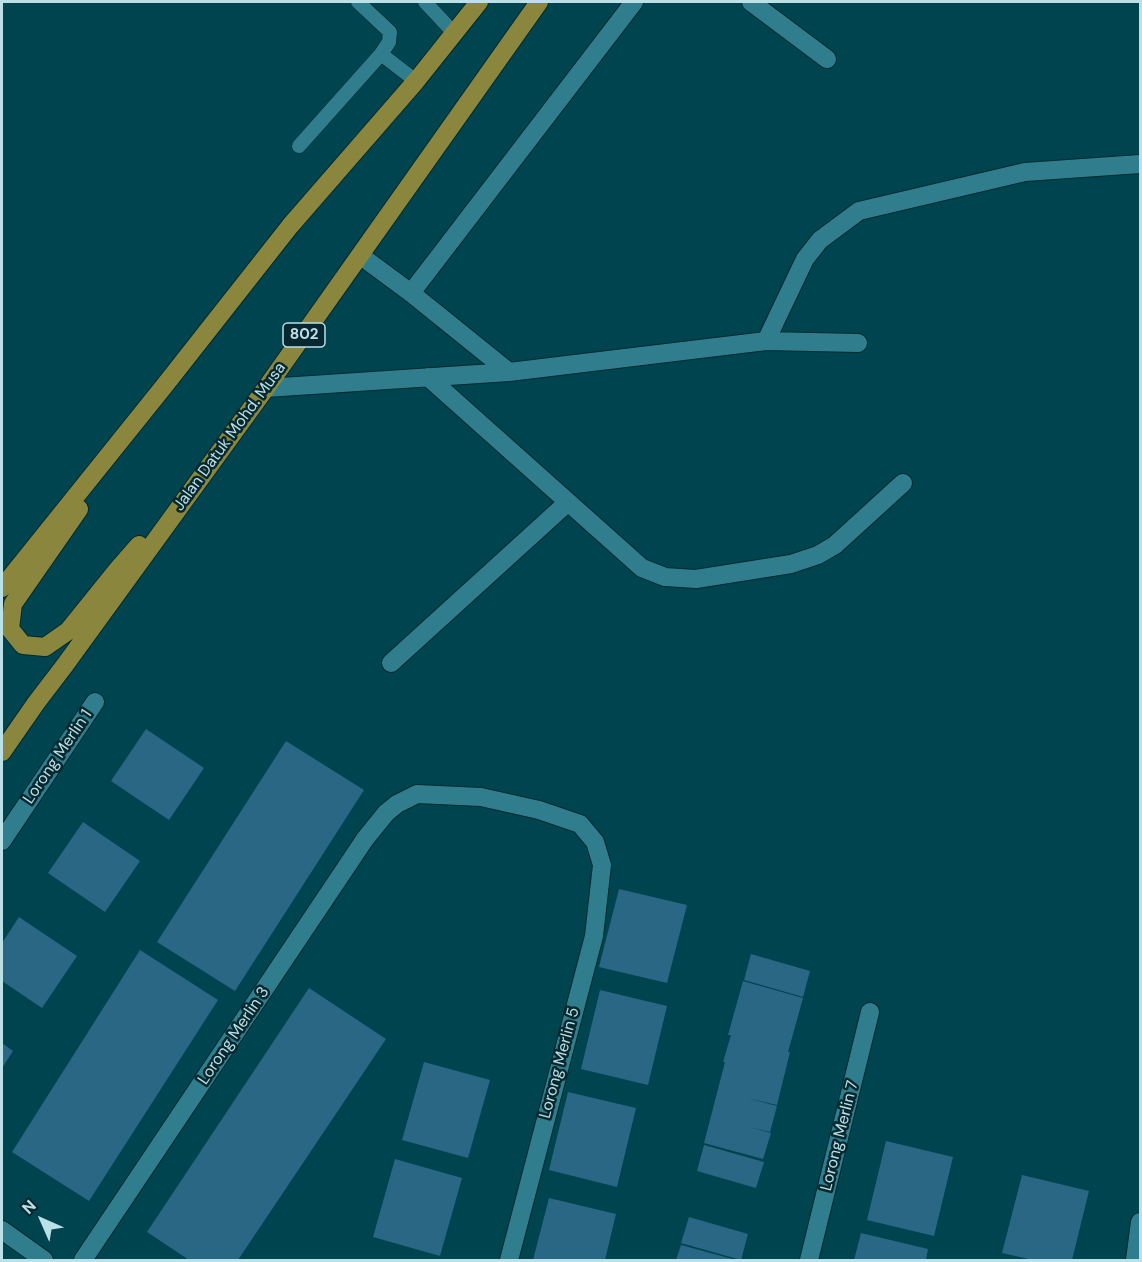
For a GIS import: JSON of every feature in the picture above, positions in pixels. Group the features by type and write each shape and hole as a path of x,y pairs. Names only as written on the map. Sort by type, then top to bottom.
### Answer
{"highway":[{"path":"2,588 290,226 416,81 479,2"},
{"name":"Jalan Datuk Mohd. Musa","path":"2,752 361,256 539,2"},
{"path":"165,385 13,604 10,629 23,645 45,647 68,631 118,569 212,463"}],"street":[{"path":"411,293 634,2"},
{"path":"751,2 827,59"},
{"path":"766,341 805,259 820,240 859,211 1025,172 1140,164"},
{"path":"361,256 509,372"},
{"path":"266,388 509,372 766,341 858,343"},
{"path":"428,378 642,568 665,577 696,579 791,564 818,555 835,545 903,483"},
{"path":"391,663 567,503"},
{"name":"Lorong Merlin 1","path":"2,842 95,702"},
{"name":"Lorong Merlin 3","path":"83,1260 365,839 386,813 397,804 417,794 481,797 539,810 580,824 595,842 603,865"},
{"name":"Lorong Merlin 5","path":"509,1260 594,936 603,865"},
{"name":"Lorong Merlin 7","path":"809,1260 870,1012"},
{"path":"1135,1260 1140,1222"},
{"path":"2,1230 44,1260"}],"lane":[{"path":"299,146 381,54 389,42 390,32 358,2"},
{"path":"425,2 454,33"},
{"path":"381,54 416,81"}],"building":[{"path":"146,729 204,768 169,820 111,781"},
{"path":"286,741 364,790 235,991 157,942"},
{"path":"83,822 140,861 105,912 48,873"},
{"path":"619,889 687,905 667,983 599,967"},
{"path":"19,917 77,956 42,1008 2,981 2,943"},
{"path":"140,950 218,1000 89,1201 12,1152"},
{"path":"751,954 810,971 803,997 744,980"},
{"path":"743,981 803,998 788,1052 790,1052 777,1105 747,1098 777,1106 770,1132 749,1127 771,1133 763,1159 704,1143 731,1035 728,1035"},
{"path":"309,988 386,1039 238,1260 189,1260 147,1232"},
{"path":"600,990 667,1006 648,1085 581,1069"},
{"path":"2,1043 13,1051 2,1068"},
{"path":"424,1062 490,1080 468,1158 402,1140"},
{"path":"568,1092 636,1108 617,1187 549,1170"},
{"path":"886,1141 953,1157 934,1236 867,1220"},
{"path":"704,1145 764,1162 756,1188 697,1171"},
{"path":"395,1159 462,1178 440,1256 373,1237"},
{"path":"1022,1175 1089,1191 1072,1260 1033,1260 1002,1253"},
{"path":"549,1198 616,1214 605,1260 533,1260"},
{"path":"689,1217 748,1234 741,1260 681,1243"},
{"path":"861,1233 928,1249 926,1260 854,1260"},
{"path":"681,1245 736,1260 676,1260"}]}
